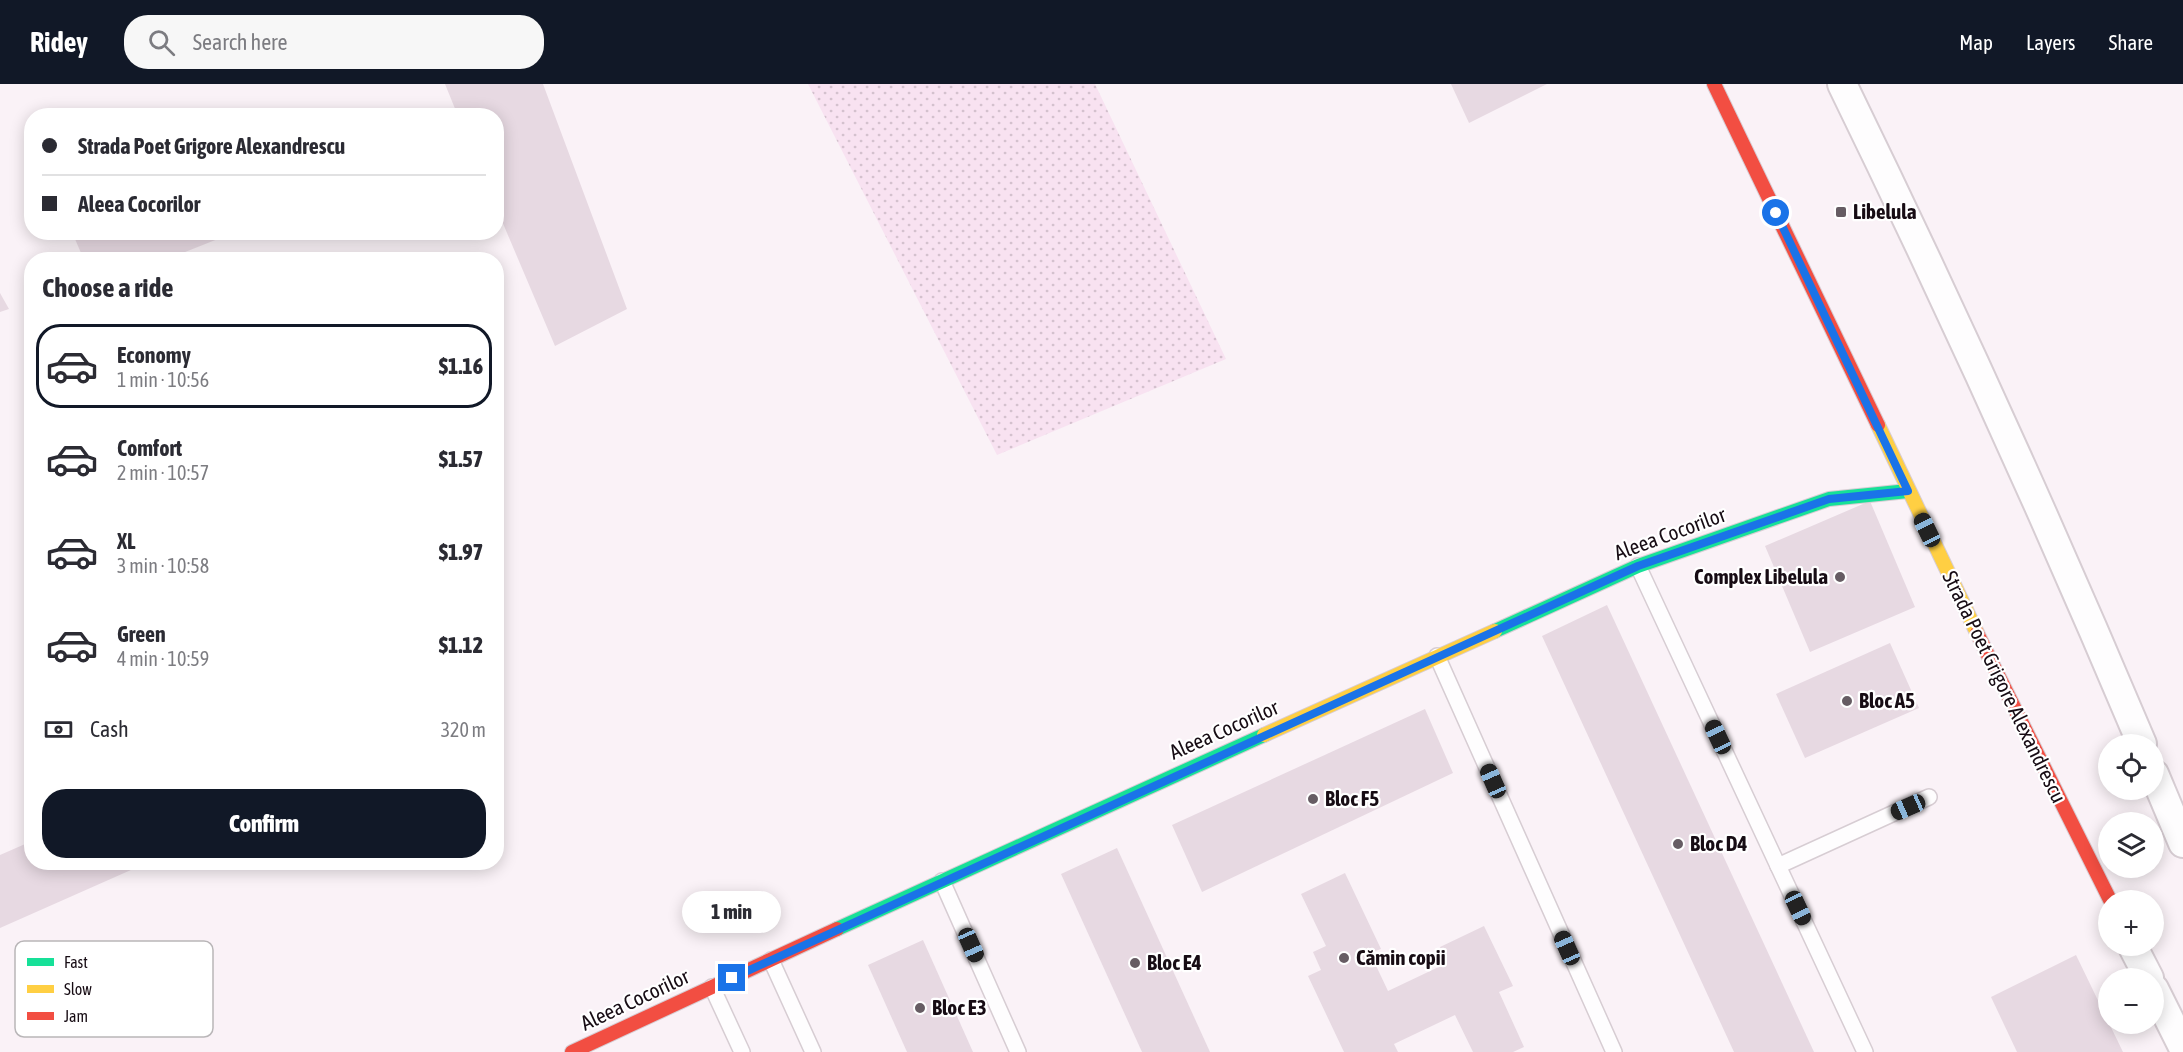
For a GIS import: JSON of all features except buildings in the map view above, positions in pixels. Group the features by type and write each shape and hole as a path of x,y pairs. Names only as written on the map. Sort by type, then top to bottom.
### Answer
{"street":[{"name":"Strada Poet Grigore Alexandrescu","path":"1714,84 1908,491 2105,890"},
{"path":"1842,84 1901,203 2062,554 2138,734"},
{"name":"Aleea Cocorilor","path":"572,1052 942,881 1638,566 1829,499 1908,491"},
{"path":"2164,798 2183,843"},
{"path":"2164,1009 2183,1047"}],"lane":[{"path":"1638,566 1865,1052"},
{"path":"1437,657 1614,1052"},
{"path":"1778,866 1929,797"},
{"path":"942,881 1018,1052"},
{"path":"771,960 813,1052"},
{"path":"712,987 742,1052"}],"shaded area":[{"path":"808,84 1095,84 1226,359 997,455"}],"traffic: fast":[{"path":"1495,631 1638,566 1829,499 1908,491"},
{"path":"837,929 1264,735"}],"traffic: slow":[{"path":"1878,425 1977,633"},
{"path":"1264,735 1495,631"}],"traffic: jam":[{"path":"1714,84 1878,425"},
{"path":"1977,633 2105,890"},
{"path":"572,1052 837,929"}],"place":[{"name":"Libelula","path":"1841,212"},
{"name":"Complex Libelula","path":"1840,577"},
{"name":"Bloc A5","path":"1847,701"},
{"name":"Bloc F5","path":"1313,799"},
{"name":"Bloc D4","path":"1678,844"},
{"name":"Cămin copii","path":"1344,958"},
{"name":"Bloc E4","path":"1135,963"},
{"name":"Bloc E3","path":"920,1008"}],"route":[{"path":"732,978 1638,566 1829,499 1908,491 1776,213"}]}
